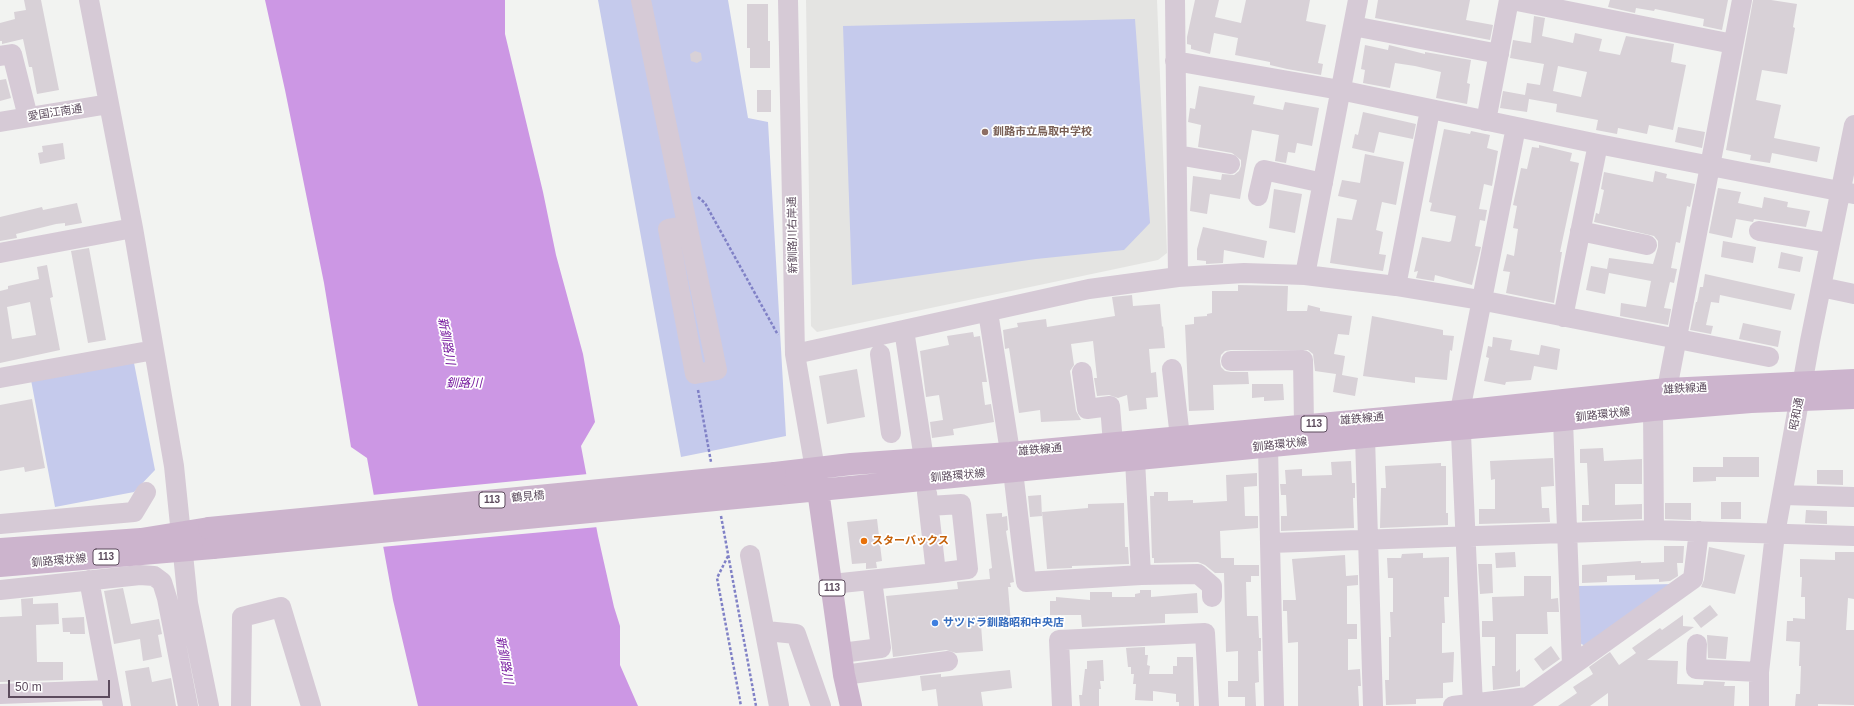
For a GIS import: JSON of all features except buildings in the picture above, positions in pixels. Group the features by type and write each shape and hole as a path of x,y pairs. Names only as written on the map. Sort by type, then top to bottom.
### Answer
{"main road":[{"name":"雄鉄線通","path":"775,473 851,464 924,458 1012,462 1113,444 1304,424 1460,420 1667,389 1801,391 1854,380"},
{"name":"釧路環状線","path":"778,494 818,490 1012,462 1135,460 1365,437 1460,420 1563,420 1801,391 1854,398"},
{"name":"113","path":"815,469 844,675 851,706"},
{"name":"鶴見橋","path":"211,538 775,473"},
{"name":"鶴見橋","path":"211,538 778,494"},
{"name":"釧路環状線","path":"0,566 211,538"},
{"name":"釧路環状線","path":"0,549 141,539 182,541"}],"street":[{"path":"90,0 133,228 174,466 188,603 209,706"},
{"path":"641,0 687,226 668,229 694,374"},
{"name":"新釧路川右岸通","path":"788,0 795,354 815,469"},
{"path":"1174,0 1178,277"},
{"path":"1305,276 1358,0"},
{"path":"1486,120 1511,0 1733,44"},
{"path":"1667,389 1742,0"},
{"path":"1353,26 1499,54"},
{"path":"0,56 12,54 28,117"},
{"path":"1175,61 1340,90 1430,110 1847,193"},
{"name":"愛国江南通","path":"0,122 109,104"},
{"path":"1396,286 1430,110"},
{"name":"昭和通","path":"1759,706 1759,672 1775,534 1830,243 1847,193 1854,125"},
{"path":"1473,705 1460,420 1480,300 1516,127"},
{"path":"1563,317 1598,144"},
{"path":"1177,155 1230,164"},
{"path":"1258,196 1264,170 1323,182"},
{"path":"0,253 133,228"},
{"path":"1580,231 1647,245"},
{"path":"1759,231 1830,243"},
{"path":"795,354 1089,289 1178,277 1244,273 1305,276 1396,286 1480,300 1769,357"},
{"path":"1822,287 1854,294"},
{"path":"988,312 1012,462 1026,582 1141,575 1198,574 1212,586 1212,597"},
{"path":"904,330 924,458"},
{"path":"0,378 154,350"},
{"path":"880,354 891,433"},
{"path":"1231,361 1303,360 1304,424"},
{"path":"1172,369 1180,437"},
{"path":"1082,372 1087,409 1110,406 1113,444"},
{"path":"885,392 913,388"},
{"path":"1653,410 1654,530"},
{"path":"1563,420 1572,665"},
{"path":"1365,437 1373,706"},
{"path":"1268,446 1274,706"},
{"path":"1135,460 1141,575"},
{"path":"0,524 134,512 146,492"},
{"path":"1783,495 1854,497"},
{"path":"832,584 968,569 961,504 928,499 936,572"},
{"path":"1270,543 1654,530 1854,536"},
{"path":"1453,706 1473,705 1528,697 1693,579 1699,532"},
{"path":"750,555 766,631 779,706"},
{"path":"0,590 140,575 154,576 162,582 167,598 188,706"},
{"path":"0,694 111,698 89,580"},
{"path":"841,653 881,648 872,580"},
{"path":"241,706 242,617 281,607 311,706"},
{"path":"766,631 796,634 821,706"},
{"path":"1062,706 1059,640 1205,634 1208,706"},
{"path":"1697,644 1696,669 1759,672"},
{"path":"844,675 948,661"}],"path":[{"path":"677,178 705,203 778,335 795,354"},
{"path":"694,374 711,465"},
{"path":"720,510 756,706"},
{"path":"728,556 717,578 741,706"}],"shaded area":[{"path":"598,0 728,0 748,118 768,122 786,436 681,457"},
{"name":"釧路市立鳥取中学校","path":"806,0 1157,0 1167,253 1158,260 817,332 811,326"},
{"name":"釧路市立鳥取中学校","path":"1135,19 1150,223 1124,250 1036,259 852,285 843,26"},
{"path":"134,363 155,470 134,492 55,507 31,380"},
{"path":"1673,584 1587,647 1576,641 1579,586"}],"water":[{"name":"釧路川","path":"265,0 505,0 505,34 543,192 556,255 583,354 595,422 581,446 598,536 614,607 620,626 620,665 638,706 418,706 393,600 367,458 351,447 324,283 285,90"}],"pier":[{"path":"588,474 598,527 381,547 372,495"}],"place":[{"name":"釧路市立鳥取中学校","path":"985,132"},
{"name":"スターバックス","path":"864,541"},
{"name":"サツドラ釧路昭和中央店","path":"935,623"}],"water label":[{"name":"新釧路川","path":"446,341"},
{"name":"新釧路川","path":"504,660"}]}
